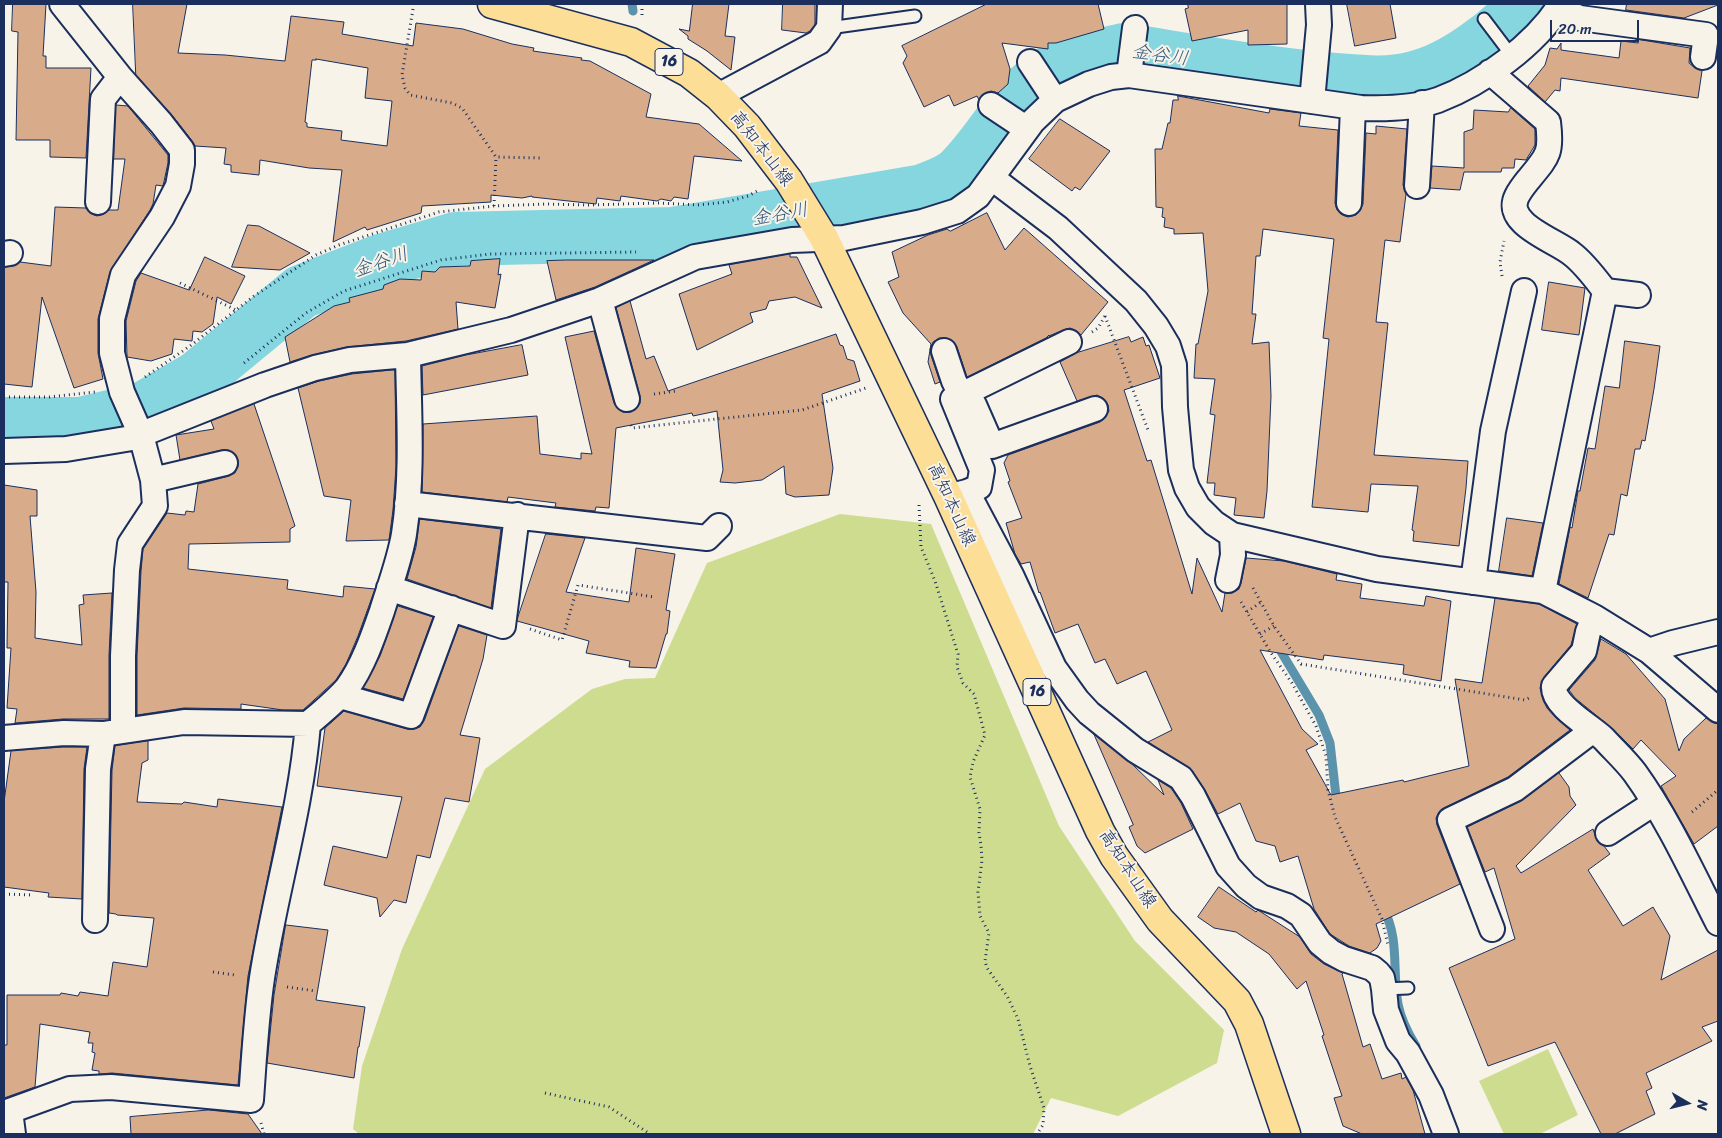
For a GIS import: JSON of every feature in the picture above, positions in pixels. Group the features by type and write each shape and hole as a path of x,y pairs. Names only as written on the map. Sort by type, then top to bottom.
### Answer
{"main road":[{"name":"高知本山線","path":"496,4 631,42 689,73 718,96 747,126 769,154 821,233 935,472 958,494 1100,831 1114,856 1160,920 1237,1001 1250,1024 1286,1134"}],"street":[{"path":"62,4 120,77 182,150 182,164 178,186 162,217 124,274 112,319 112,353 122,392 141,435 153,480 155,506 130,544 122,656 113,732 98,769 95,920"},
{"path":"718,96 819,42 829,28 830,4"},
{"path":"1312,98 1317,60 1318,4"},
{"path":"4,451 66,449 141,435 265,385 315,368 350,360 408,355 511,330 600,300 695,257 821,233 844,238 922,222 957,211 978,196 992,178 1024,126 1052,96 1129,71 1312,98 1352,107 1386,109 1436,100 1458,91 1490,72 1509,51 1523,47 1559,6 1580,18 1706,35 1703,56"},
{"path":"1129,71 1135,28"},
{"path":"1030,62 1052,96"},
{"path":"1490,72 1548,122 1551,142 1546,158 1521,189 1514,202 1514,211 1528,227 1571,253 1584,265 1605,291 1638,295"},
{"path":"98,202 103,99 120,77"},
{"path":"1418,186 1422,103"},
{"path":"991,105 1024,126"},
{"path":"1349,203 1352,107"},
{"path":"992,178 1058,228 1136,301 1156,326 1168,346 1174,365 1179,455 1181,470 1187,488 1198,507 1233,545 1378,569 1542,592 1594,617 1649,651 1718,710"},
{"path":"1473,582 1493,431 1524,291"},
{"path":"1542,592 1605,291"},
{"path":"600,300 627,399"},
{"path":"1069,342 953,399 982,470 979,486 958,494 1011,575 1054,668 1077,700 1089,713 1135,750 1181,778 1198,804 1228,866 1246,886 1261,897 1287,906 1300,915 1320,943 1344,959 1372,968 1385,985 1386,1010 1398,1042 1408,1053 1431,1095 1446,1134"},
{"path":"944,351 961,395 974,405 992,446 1095,409"},
{"path":"4,738 113,732 184,722 308,724 340,696 360,666 379,618 404,536 409,455 408,355"},
{"path":"153,480 224,463"},
{"path":"407,504 707,538 720,526"},
{"path":"389,588 503,626 517,516"},
{"path":"1228,580 1233,545"},
{"path":"340,696 411,716 451,608"},
{"path":"1594,617 1588,632 1584,651 1562,675 1554,686 1553,692 1558,699 1602,737 1634,772 1654,803 1718,922"},
{"path":"1649,651 1718,632"},
{"path":"13,1134 7,1112 70,1089 112,1087 251,1100 262,979 298,799 308,724"},
{"path":"1492,929 1450,820 1515,789 1592,730"},
{"path":"1608,832 1654,803"}],"lane":[{"path":"829,28 915,16"},
{"path":"1484,19 1509,51"},
{"path":"1385,985 1408,988"}],"path":[{"path":"639,20 642,16 642,4"},
{"path":"413,9 402,75 405,88 410,96 452,103 462,108 496,157 494,206"},
{"path":"496,157 541,158"},
{"path":"4,397 49,397 122,392 190,346 254,296 316,256 339,245 439,212 494,206 627,203 697,205 727,202 748,196 765,187"},
{"path":"1502,278 1500,262 1507,222 1514,202"},
{"path":"239,367 306,313 344,291 441,260 490,254 651,252 660,273"},
{"path":"180,283 236,310"},
{"path":"1069,342 1092,333 1098,328 1123,290"},
{"path":"1105,316 1149,432"},
{"path":"627,399 632,428 802,410 873,386 890,375"},
{"path":"935,472 921,490 918,512 922,547 958,654 957,667 963,683 974,694 985,735 973,762 970,777 980,809 979,832 982,860 978,892 980,916 989,933 985,961 987,968 1007,996 1018,1019 1030,1066 1044,1108 1043,1125 1037,1134"},
{"path":"1233,545 1274,626 1301,664 1525,700 1553,692"},
{"path":"1228,580 1292,683 1316,726 1323,744 1326,756 1328,790 1335,817 1385,927 1390,962 1385,985"},
{"path":"504,620 562,640 578,585 654,597"},
{"path":"1247,612 1261,602"},
{"path":"1260,634 1274,626"},
{"path":"1669,830 1718,790"},
{"path":"4,894 33,895"},
{"path":"546,1093 608,1107 650,1134"}],"green space":[{"path":"840,514 931,524 1059,826 1135,941 1224,1030 1217,1063 1118,1116 1051,1098 1033,1134 359,1134 353,1129 362,1066 402,949 485,769 592,689 625,679 655,678 707,563"},
{"path":"1548,1049 1578,1115 1540,1134 1504,1134 1479,1081"}],"building":[{"path":"13,4 46,4 43,56 46,56 46,68 91,68 86,158 50,157 50,140 16,140 18,32 12,31"},
{"path":"133,4 187,4 178,53 225,55 285,61 291,16 344,22 342,34 413,46 416,23 463,29 512,44 534,48 533,51 582,58 581,60 590,61 651,94 646,117 699,124 742,161 694,156 688,199 674,197 671,201 661,199 657,201 621,196 620,201 597,198 596,204 532,196 522,198 491,195 491,202 422,206 421,213 367,230 365,227 333,242 342,170 309,168 260,160 259,175 231,172 231,165 224,164 226,148 195,146 172,115 136,75","holes":["316,59 368,68 365,98 392,101 387,146 341,140 342,131 307,127 305,122 312,60"]},
{"path":"693,4 729,4 725,36 735,37 731,70 688,39 688,36 679,29 689,31"},
{"path":"783,4 815,4 815,25 806,33 782,30"},
{"path":"987,4 1098,4 1104,29 1056,43 1048,43 1048,49 1002,43 1010,69 1008,84 998,93 991,91 985,93 979,100 977,96 954,106 949,95 924,107 903,63 907,56 902,46"},
{"path":"1188,4 1287,4 1287,44 1248,45 1248,30 1192,41 1185,9 1188,8"},
{"path":"1347,4 1390,4 1396,38 1355,46"},
{"path":"1627,4 1718,5 1684,18 1626,10"},
{"path":"1636,39 1690,48 1689,63 1702,71 1698,98 1561,78 1560,91 1555,90 1545,102 1528,86 1545,65 1550,48 1557,49 1561,43 1561,50 1619,58 1621,41 1638,43"},
{"path":"1178,96 1269,113 1270,109 1301,113 1299,126 1338,130 1335,203 1337,210 1348,217 1356,215 1363,204 1366,133 1376,134 1376,126 1407,129 1403,185 1406,194 1400,242 1385,240 1376,322 1388,323 1374,455 1468,461 1459,546 1413,541 1414,531 1412,530 1418,486 1371,484 1368,512 1312,507 1329,339 1323,338 1334,239 1263,229 1260,256 1256,256 1252,314 1256,314 1252,344 1269,342 1271,396 1264,518 1234,515 1236,498 1214,495 1215,483 1207,483 1215,415 1210,414 1215,379 1194,378 1196,344 1198,344 1208,291 1203,233 1174,234 1174,229 1164,227 1163,208 1156,207 1155,149 1162,149 1168,123 1170,123 1173,100 1178,100"},
{"path":"116,105 128,106 168,155 168,163 163,186 156,185 153,204 150,210 110,272 98,319 98,353 103,379 74,388 42,297 32,387 4,384 4,267 13,266 20,262 51,266 55,207 86,208 90,213 97,216 109,210 118,210 125,159 114,159"},
{"path":"1511,108 1535,129 1535,145 1526,160 1515,159 1514,168 1502,168 1501,172 1464,172 1460,190 1430,188 1432,166 1464,168 1464,132 1473,129 1474,110 1508,112"},
{"path":"1060,119 1110,151 1080,190 1075,187 1072,191 1029,159"},
{"path":"987,213 1005,250 1024,228 1108,302 1081,335 1070,328 1049,335 967,377 957,347 953,341 947,338 939,338 933,342 930,348 931,344 903,313 888,282 899,277 892,252 928,235 947,229 950,231"},
{"path":"248,225 259,226 310,253 280,270 232,267"},
{"path":"790,254 790,257 797,257 822,308 795,297 769,301 766,309 750,313 753,322 697,350 679,294 732,274 729,265"},
{"path":"205,257 245,276 231,304 217,297 213,324 202,332 193,331 192,341 174,339 172,354 151,361 127,357 126,321 136,281 141,273 189,290"},
{"path":"500,259 498,275 501,274 495,308 456,302 458,329 406,341 347,347 290,362 285,337 334,306 350,302 349,298 383,289 384,285 400,279 421,280 422,271 435,272 440,267 470,266 471,261"},
{"path":"654,260 595,287 556,300 547,261"},
{"path":"1549,282 1585,288 1579,335 1542,330"},
{"path":"630,301 646,359 654,356 668,391 836,334 840,345 843,346 847,359 854,361 860,381 822,394 833,468 829,495 795,497 786,494 784,466 762,480 735,483 720,482 723,470 717,411 693,416 692,413 616,428 609,508 596,507 595,511 555,507 556,503 508,497 507,502 422,492 423,424 537,416 540,454 581,459 581,453 592,454 565,337 594,331 614,403 623,412 631,412 640,403 640,396 616,308"},
{"path":"1129,337 1131,342 1143,337 1146,346 1149,345 1160,378 1124,390 1147,461 1151,460 1192,594 1197,558 1222,612 1225,593 1232,593 1239,589 1246,558 1284,561 1337,574 1336,580 1362,584 1360,598 1424,606 1426,596 1451,601 1441,681 1403,674 1404,665 1324,655 1323,660 1260,650 1302,729 1318,744 1306,750 1331,795 1403,780 1404,782 1469,766 1455,679 1482,683 1495,598 1539,604 1577,624 1571,645 1544,677 1540,688 1547,708 1570,730 1508,777 1439,812 1436,818 1437,825 1460,884 1376,924 1381,941 1377,948 1370,953 1349,946 1330,934 1314,909 1298,856 1280,862 1275,846 1256,841 1240,803 1218,814 1192,770 1148,742 1172,730 1146,671 1117,684 1105,659 1095,663 1078,624 1055,633 1039,593 1030,562 1021,564 1015,554 1006,523 1022,518 1008,482 1010,481 1004,463 1008,455 1100,422 1105,418 1109,411 1104,399 1097,395 1077,401 1060,362 1076,353"},
{"path":"1625,341 1660,346 1654,389 1645,441 1642,440 1640,449 1635,449 1627,496 1621,494 1614,535 1609,534 1588,598 1559,584 1588,448 1595,449 1605,386 1619,388"},
{"path":"522,345 528,375 423,395 422,366 466,355"},
{"path":"930,349 940,382 935,384 928,362"},
{"path":"395,370 396,467 389,540 346,541 351,500 324,496 298,388 319,381 352,374"},
{"path":"254,404 295,526 290,529 290,542 189,544 188,569 288,580 287,589 343,597 344,586 375,589 358,636 346,664 336,680 303,710 283,710 241,704 241,709 184,708 137,715 137,656 143,549 167,513 185,515 186,511 194,512 198,484 229,476 235,473 238,466 235,454 228,450 180,460 176,435 214,429 211,421"},
{"path":"4,485 37,490 37,516 30,516 36,592 35,638 82,645 79,605 84,604 83,595 112,593 109,655 109,719 63,719 15,723 17,709 7,708 11,648 7,648 8,582 4,582"},
{"path":"1507,518 1543,523 1532,576 1499,571"},
{"path":"420,519 501,529 491,608 407,579 416,547"},
{"path":"546,534 585,538 566,592 629,602 636,548 675,554 666,610 670,611 667,634 656,668 629,667 630,661 586,653 589,641 517,621"},
{"path":"398,606 433,617 403,699 363,688 380,656"},
{"path":"459,626 487,635 483,659 460,735 480,738 469,802 445,798 430,858 417,855 406,903 394,900 380,917 377,898 324,885 333,846 387,858 402,797 317,786 325,728 344,711 407,729 420,727 424,721"},
{"path":"1601,639 1626,654 1665,699 1679,751 1684,739 1706,718 1718,723 1718,826 1694,844 1661,786 1676,776 1641,740 1633,749 1613,729 1575,698 1569,690 1595,660"},
{"path":"1094,734 1133,765 1164,795 1158,780 1171,788 1181,803 1193,829 1145,853 1137,846 1129,827 1133,825"},
{"path":"148,741 148,760 142,763 137,802 182,804 184,802 217,807 218,799 282,807 248,976 238,1085 112,1073 99,1074 99,1071 92,1070 95,1053 92,1052 93,1043 88,1043 90,1032 40,1024 35,1087 4,1098 4,1045 7,1045 7,995 60,995 61,993 78,996 80,992 108,996 113,962 147,967 154,918 109,913 112,770 115,746"},
{"path":"87,747 84,769 82,899 48,897 49,893 4,887 4,802 11,751"},
{"path":"1559,773 1569,787 1570,796 1576,805 1516,866 1521,873 1593,829 1597,841 1610,854 1588,870 1623,926 1653,907 1670,936 1661,980 1718,950 1718,1021 1702,1027 1712,1041 1646,1073 1652,1088 1646,1091 1655,1114 1615,1134 1601,1134 1555,1042 1488,1066 1449,968 1515,939 1494,868 1485,872 1467,827 1521,801"},
{"path":"1219,887 1256,912 1258,910 1300,937 1311,954 1324,964 1343,973 1363,1047 1370,1044 1382,1079 1401,1073 1402,1079 1406,1077 1413,1090 1425,1134 1362,1134 1343,1126 1334,1098 1342,1096 1306,981 1297,989 1269,954 1236,932 1214,928 1198,917"},
{"path":"286,925 328,930 316,1000 365,1007 354,1078 267,1063 274,995"},
{"path":"209,1110 248,1114 262,1134 131,1134 130,1117"}],"waterway":[{"path":"632,4 633,11"},
{"name":"金谷川","path":"4,424 81,424 143,409 197,378 301,292 381,261 456,239 672,234 923,191 948,181 960,172 1014,105 1037,81 1059,68 1087,58 1124,50 1282,74 1365,82 1394,82 1414,78 1445,67 1475,49 1503,27 1527,4"},
{"path":"960,173 980,178"},
{"path":"1277,645 1319,715 1330,743 1337,805"},
{"path":"1383,908 1392,931 1394,943 1396,992 1399,1010 1416,1046"}]}
